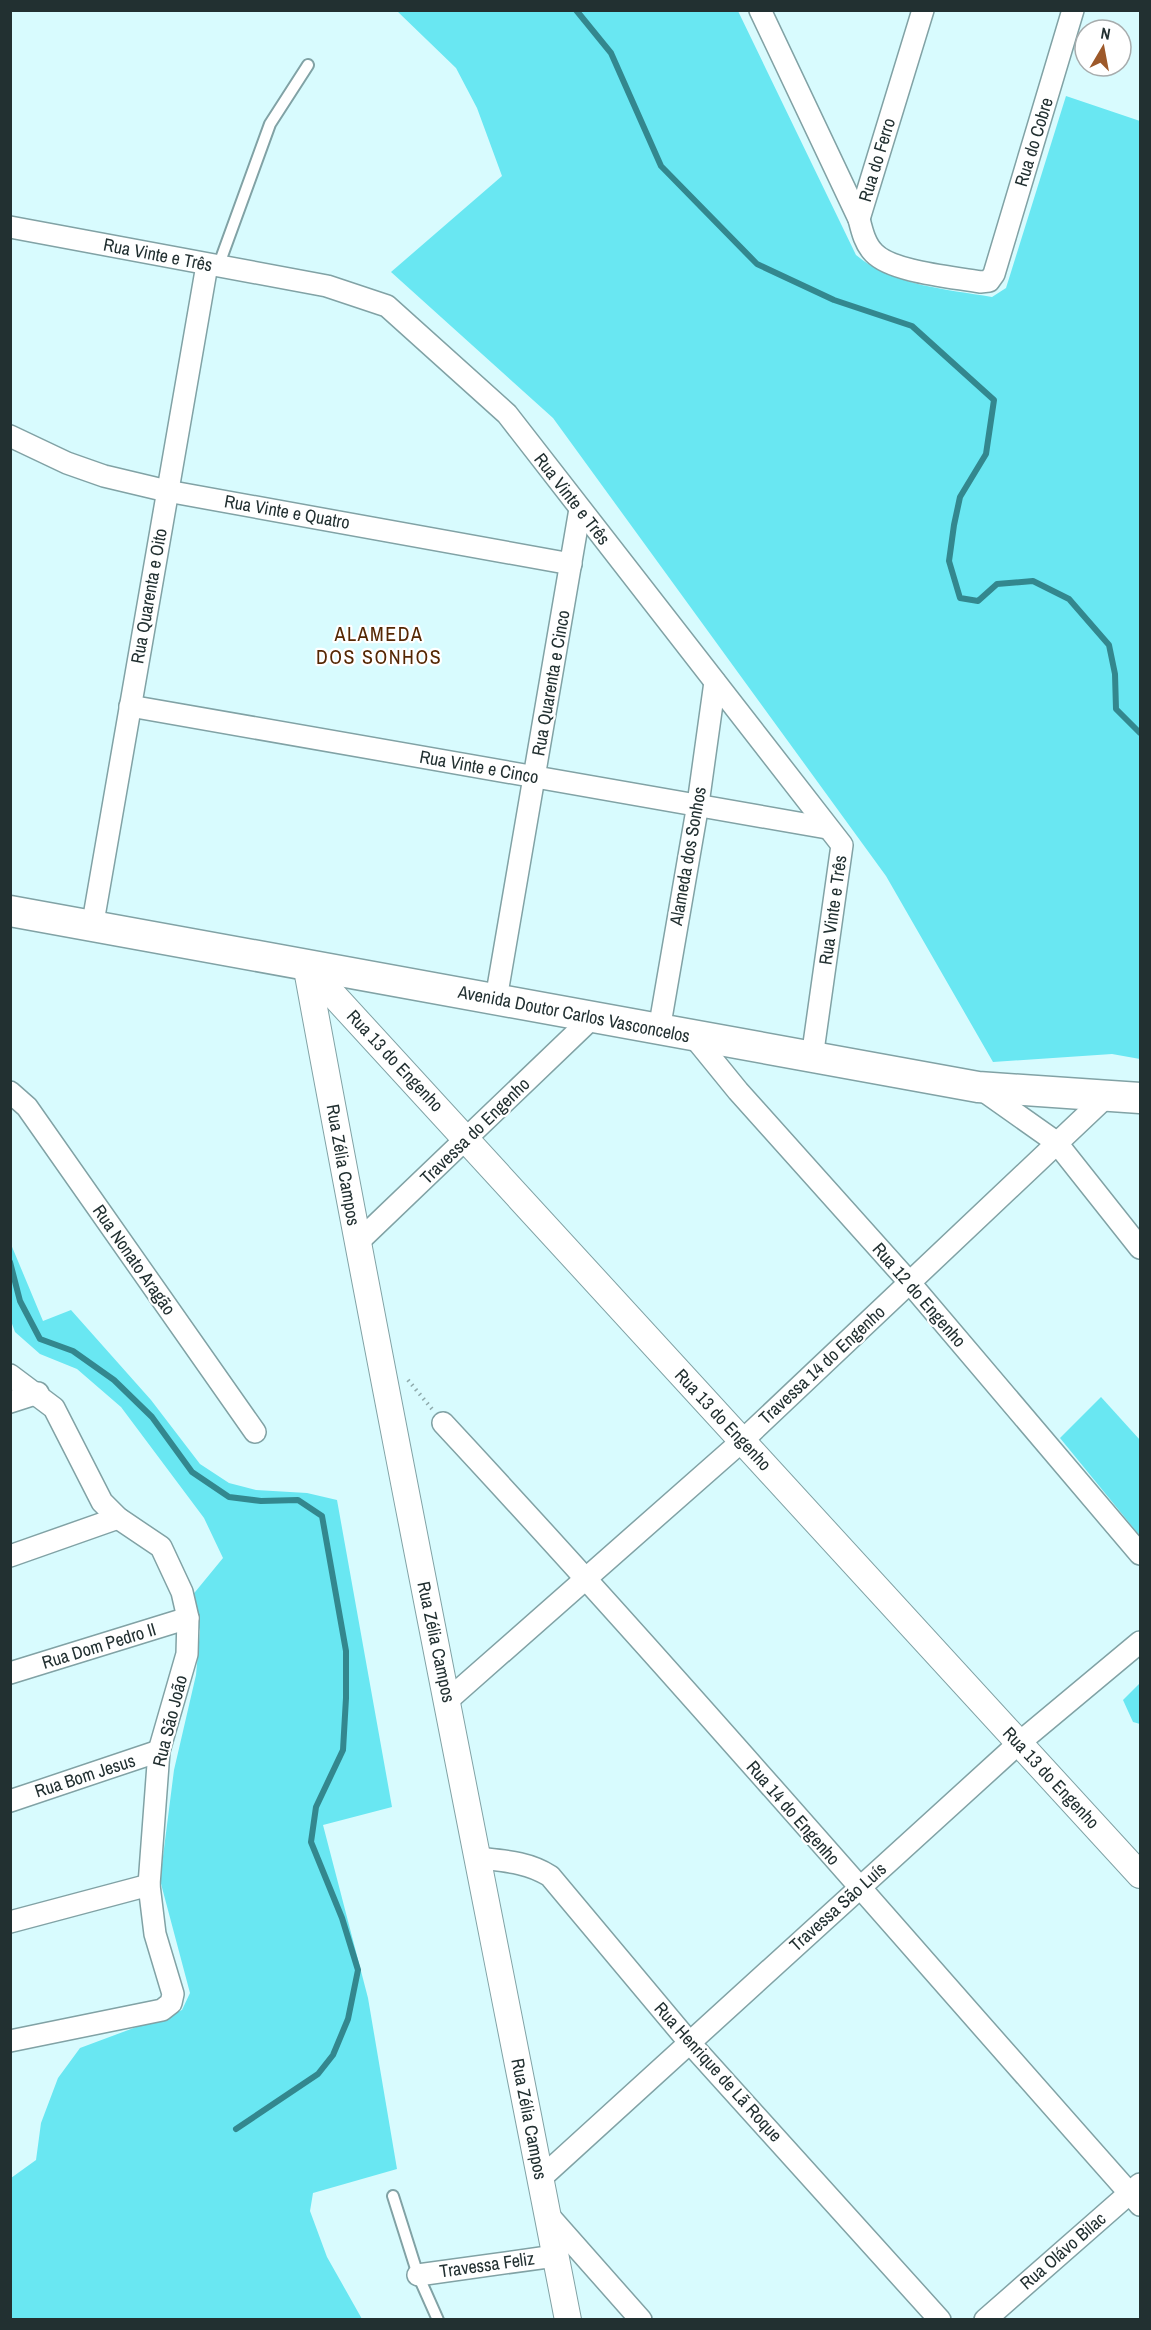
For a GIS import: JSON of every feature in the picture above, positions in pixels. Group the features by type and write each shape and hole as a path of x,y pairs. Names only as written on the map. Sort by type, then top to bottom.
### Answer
{"main road":[{"name":"Avenida Doutor Carlos Vasconcelos","path":"10,911 92,928 306,964 694,1037 978,1087 1108,1094 1140,1098"}],"street":[{"name":"Rua do Ferro","path":"923,10 859,219 867,245 889,264 980,282 989,280 994,274"},
{"name":"Rua do Cobre","path":"994,274 1073,10"},
{"path":"764,13 859,219"},
{"name":"Rua Vinte e Três","path":"10,227 327,286 387,306 507,414 842,845 812,1058"},
{"name":"Rua Quarenta e Oito","path":"92,928 167,490 213,266"},
{"name":"Rua Vinte e Quatro","path":"10,436 76,466 167,490 571,564"},
{"name":"Rua Quarenta e Cinco","path":"496,999 580,509"},
{"name":"Alameda dos Sonhos","path":"659,1030 698,804 715,682"},
{"name":"Rua Vinte e Cinco","path":"130,706 827,828"},
{"name":"Rua 13 do Engenho","path":"306,964 1140,1875"},
{"name":"Rua Zélia Campos","path":"306,964 357,1243 568,2319"},
{"name":"Travessa do Engenho","path":"357,1243 467,1140 591,1018"},
{"name":"Rua 12 do Engenho","path":"694,1037 738,1091 910,1283 1140,1554"},
{"path":"978,1087 1028,1120 1056,1142 1140,1248"},
{"name":"Rua Nonato Aragão","path":"10,1092 27,1107 255,1432"},
{"name":"Travessa 14 do Engenho","path":"448,1700 742,1441 1108,1094"},
{"name":"Rua São João","path":"10,1375 38,1393 54,1408 102,1502 118,1518 161,1547 182,1592 188,1618 187,1654 159,1751 149,1886 155,1934 173,1994 171,2003 162,2010 10,2041"},
{"path":"10,1402 38,1393"},
{"name":"Rua 14 do Engenho","path":"444,1423 587,1578 859,1888 1137,2194"},
{"path":"10,1556 118,1518"},
{"name":"Rua Dom Pedro II","path":"10,1673 188,1618"},
{"name":"Travessa São Luís","path":"541,2178 1019,1743 1140,1642"},
{"name":"Rua Bom Jesus","path":"10,1801 159,1751"},
{"name":"Rua Henrique de Lã Roque","path":"478,1858 520,1862 550,1876 689,2042 940,2319"},
{"path":"10,1922 149,1886"},
{"name":"Rua Olávo Bilac","path":"985,2319 1137,2194"},
{"path":"549,2216 641,2319"},
{"name":"Travessa Feliz","path":"418,2275 555,2256"}],"lane":[{"path":"213,266 270,124 308,65"},
{"path":"393,2196 418,2275 438,2319"}],"shaded area":[{"path":"397,11 738,11 856,255 886,274 903,280 992,297 1006,288 1066,96 1140,121 1140,1059 1112,1054 993,1062 886,876 553,418 391,272 502,176 477,108 456,68"},
{"path":"10,1242 43,1321 71,1310 151,1400 200,1464 229,1483 256,1490 307,1493 337,1500 392,1807 323,1825 368,1998 397,2169 313,2193 310,2211 327,2257 362,2319 11,2319 11,2178 36,2160 41,2123 58,2078 80,2048 182,2010 190,1993 160,1880 174,1770 196,1675 200,1631 191,1597 223,1558 204,1518 121,1407 77,1369 40,1354 15,1332 11,1321"},
{"path":"1101,1397 1140,1440 1140,1536 1060,1438"},
{"path":"1140,1683 1140,1724 1133,1722 1123,1700"}],"waterway":[{"path":"576,10 611,53 661,166 757,264 834,300 912,326 994,400 986,454 960,497 954,525 949,561 960,598 978,601 997,584 1033,581 1069,599 1109,645 1115,674 1116,709 1140,733"},
{"path":"10,1262 20,1301 40,1339 73,1351 114,1380 152,1417 192,1472 229,1497 261,1501 298,1500 322,1516 346,1651 346,1698 343,1750 316,1807 311,1842 342,1918 358,1970 348,2019 333,2055 318,2074 236,2129"}],"district":[{"name":"ALAMEDA DOS SONHOS","path":"379,646"}]}
